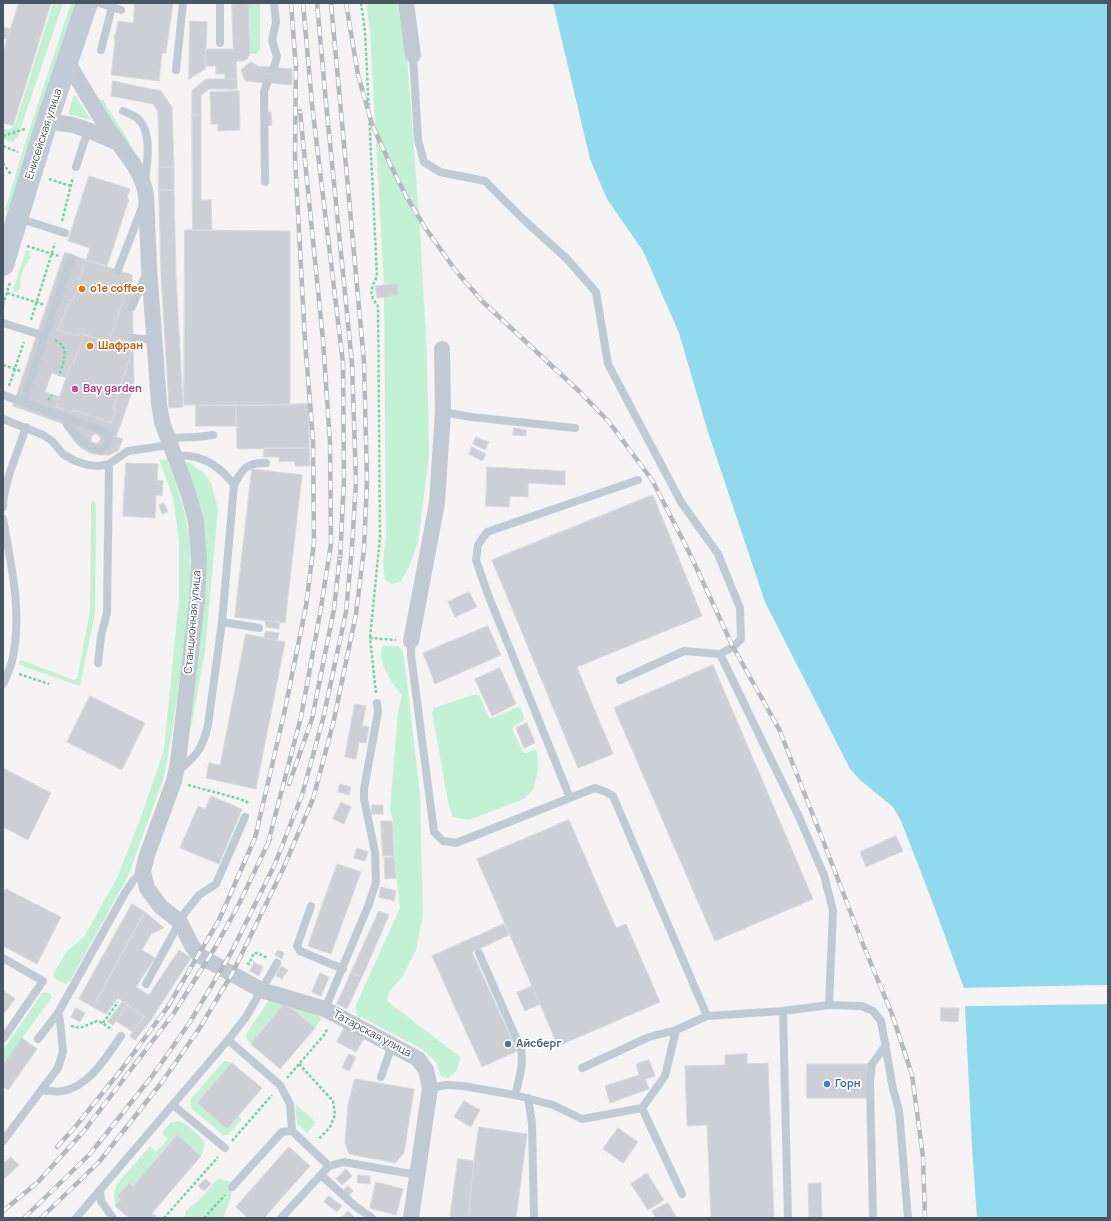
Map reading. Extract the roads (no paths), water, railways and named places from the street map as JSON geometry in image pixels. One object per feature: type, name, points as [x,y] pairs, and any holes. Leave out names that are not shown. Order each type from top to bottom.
[{"type":"main road","name":"Енисейская улица","points":[[3,265],[14,220],[87,3]]},
{"type":"street","points":[[406,3],[413,55]]},
{"type":"street","name":"Станционная улица","points":[[67,61],[93,105],[138,171],[145,189],[148,267],[159,404],[162,422],[189,495],[196,522],[199,562],[197,601],[176,773],[147,855],[143,871]]},
{"type":"street","points":[[47,121],[73,125],[118,143]]},
{"type":"street","points":[[411,641],[436,503],[443,412],[442,349]]},
{"type":"street","points":[[143,871],[147,888],[160,906],[180,922]]},
{"type":"street","name":"Татарская улица","points":[[180,922],[192,946],[199,955],[232,974],[262,990],[330,1012],[418,1059],[426,1070],[430,1088],[411,1218]]},
{"type":"lane","points":[[99,3],[121,10]]},
{"type":"lane","points":[[176,70],[183,3]]},
{"type":"lane","points":[[220,3],[220,42]]},
{"type":"lane","points":[[274,3],[276,22],[272,40],[277,57],[274,68]]},
{"type":"lane","points":[[101,50],[112,7]]},
{"type":"lane","points":[[413,55],[418,140],[424,162],[440,172],[485,181],[523,219],[566,258],[596,292],[608,364],[680,502],[718,554],[740,608],[741,639],[733,647],[720,654],[684,651],[620,680]]},
{"type":"lane","points":[[265,182],[264,92],[267,83]]},
{"type":"lane","points":[[118,270],[145,189],[148,160],[147,138],[144,126],[136,118],[123,111]]},
{"type":"lane","points":[[76,167],[88,130]]},
{"type":"lane","points":[[14,220],[62,232]]},
{"type":"lane","points":[[23,402],[71,259]]},
{"type":"lane","points":[[132,307],[148,267]]},
{"type":"lane","points":[[3,323],[45,336]]},
{"type":"lane","points":[[133,338],[153,340]]},
{"type":"lane","points":[[4,396],[106,432],[109,437],[108,443],[105,448],[93,448],[84,444],[67,425]]},
{"type":"lane","points":[[443,412],[575,428]]},
{"type":"lane","points":[[3,419],[43,435],[52,441],[63,454],[75,461],[98,466],[109,464],[128,451],[171,446],[196,437],[212,435]]},
{"type":"lane","points":[[3,507],[8,482],[26,427]]},
{"type":"lane","points":[[171,446],[190,456],[215,465],[226,474],[234,485]]},
{"type":"lane","points":[[176,773],[195,756],[204,742],[208,725],[222,622],[234,485],[240,473],[247,466],[256,463],[266,463]]},
{"type":"lane","points":[[98,663],[101,636],[107,613],[109,464]]},
{"type":"lane","points":[[570,798],[487,592],[476,560],[478,545],[487,532],[638,480]]},
{"type":"lane","points":[[3,519],[15,589],[16,628],[12,663],[3,684]]},
{"type":"lane","points":[[222,622],[259,628]]},
{"type":"lane","points":[[411,641],[411,655],[434,832],[443,841],[456,843],[595,788],[613,796],[707,1016]]},
{"type":"lane","points":[[720,654],[799,817],[824,875],[833,910],[829,1005]]},
{"type":"lane","points":[[330,1012],[343,969],[369,904],[376,882],[375,852],[364,799],[364,788],[378,712],[377,703]]},
{"type":"lane","points":[[146,984],[184,914],[198,895],[216,884],[245,817]]},
{"type":"lane","points":[[38,1039],[59,1017],[125,893],[133,881],[143,871]]},
{"type":"lane","points":[[311,906],[297,946],[300,950],[343,969]]},
{"type":"lane","points":[[479,953],[521,1049],[522,1056],[515,1095]]},
{"type":"lane","points":[[3,958],[43,981],[3,1039]]},
{"type":"lane","points":[[76,1218],[228,1040],[246,1017],[277,963]]},
{"type":"lane","points":[[582,1068],[649,1037],[676,1030],[707,1016],[783,1011],[829,1005],[862,1006],[873,1011],[881,1022],[893,1089],[899,1110],[908,1218]]},
{"type":"lane","points":[[783,1011],[788,1218]]},
{"type":"lane","points":[[3,1141],[58,1068],[63,1052],[59,1017]]},
{"type":"lane","points":[[430,1088],[446,1085],[463,1086],[515,1095],[553,1105],[582,1120],[642,1108],[665,1076],[676,1030]]},
{"type":"lane","points":[[41,1090],[62,1091],[80,1085],[99,1066],[120,1036]]},
{"type":"lane","points":[[228,1040],[280,1085],[290,1104],[292,1131],[329,1166]]},
{"type":"lane","points":[[381,1077],[392,1045]]},
{"type":"lane","points":[[873,1218],[870,1082],[872,1064],[886,1045]]},
{"type":"lane","points":[[528,1098],[532,1123],[534,1218]]},
{"type":"lane","points":[[173,1104],[225,1148]]},
{"type":"lane","points":[[642,1108],[682,1194]]},
{"type":"lane","points":[[232,1187],[282,1132],[292,1131]]},
{"type":"lane","points":[[281,1218],[329,1166],[344,1162],[417,1176]]},
{"type":"lane","points":[[321,1175],[355,1206],[372,1218]]},
{"type":"lane","points":[[100,1190],[101,1201],[113,1218]]},
{"type":"water","points":[[553,3],[1108,3],[1108,985],[964,988],[901,821],[893,807],[860,780],[850,769],[765,602],[708,432],[679,333],[643,251],[607,199],[590,159]]},
{"type":"water","points":[[1108,1004],[1108,1218],[977,1218],[965,1006]]},
{"type":"railway","points":[[291,3],[296,69]]},
{"type":"railway","points":[[303,3],[312,104],[343,363],[344,480],[340,560]]},
{"type":"railway","points":[[24,1218],[90,1154],[153,1075],[190,1022],[231,953],[275,864],[302,795],[323,719],[346,612],[356,481],[352,363],[317,3]]},
{"type":"railway","points":[[41,1218],[99,1162],[162,1082],[199,1029],[232,974],[283,869],[313,799],[333,724],[356,614],[364,549],[367,481],[364,362],[331,3]]},
{"type":"railway","points":[[346,3],[358,75],[372,124],[406,196],[426,229],[456,271],[483,302],[580,392],[609,422],[652,480],[689,552],[733,647],[779,729],[864,947],[892,1014],[912,1075],[923,1157],[925,1218]]},
{"type":"railway","points":[[57,1147],[121,1070],[167,1008],[219,920],[255,838],[284,714],[306,606],[314,543],[313,440],[305,341],[295,158],[296,63]]},
{"type":"railway","points":[[268,843],[301,717],[331,544],[330,443],[323,340],[300,111]]},
{"type":"railway","points":[[289,784],[312,719],[334,609],[340,555]]},
{"type":"railway","points":[[3,1211],[38,1182],[84,1131],[174,1013],[216,946],[239,904],[270,839]]},
{"type":"place","name":"o1e coffee","points":[[82,289]]},
{"type":"place","name":"Шафран","points":[[90,346]]},
{"type":"place","name":"Bay garden","points":[[75,389]]},
{"type":"place","name":"Айсберг","points":[[508,1044]]},
{"type":"place","name":"Горн","points":[[827,1084]]}]
